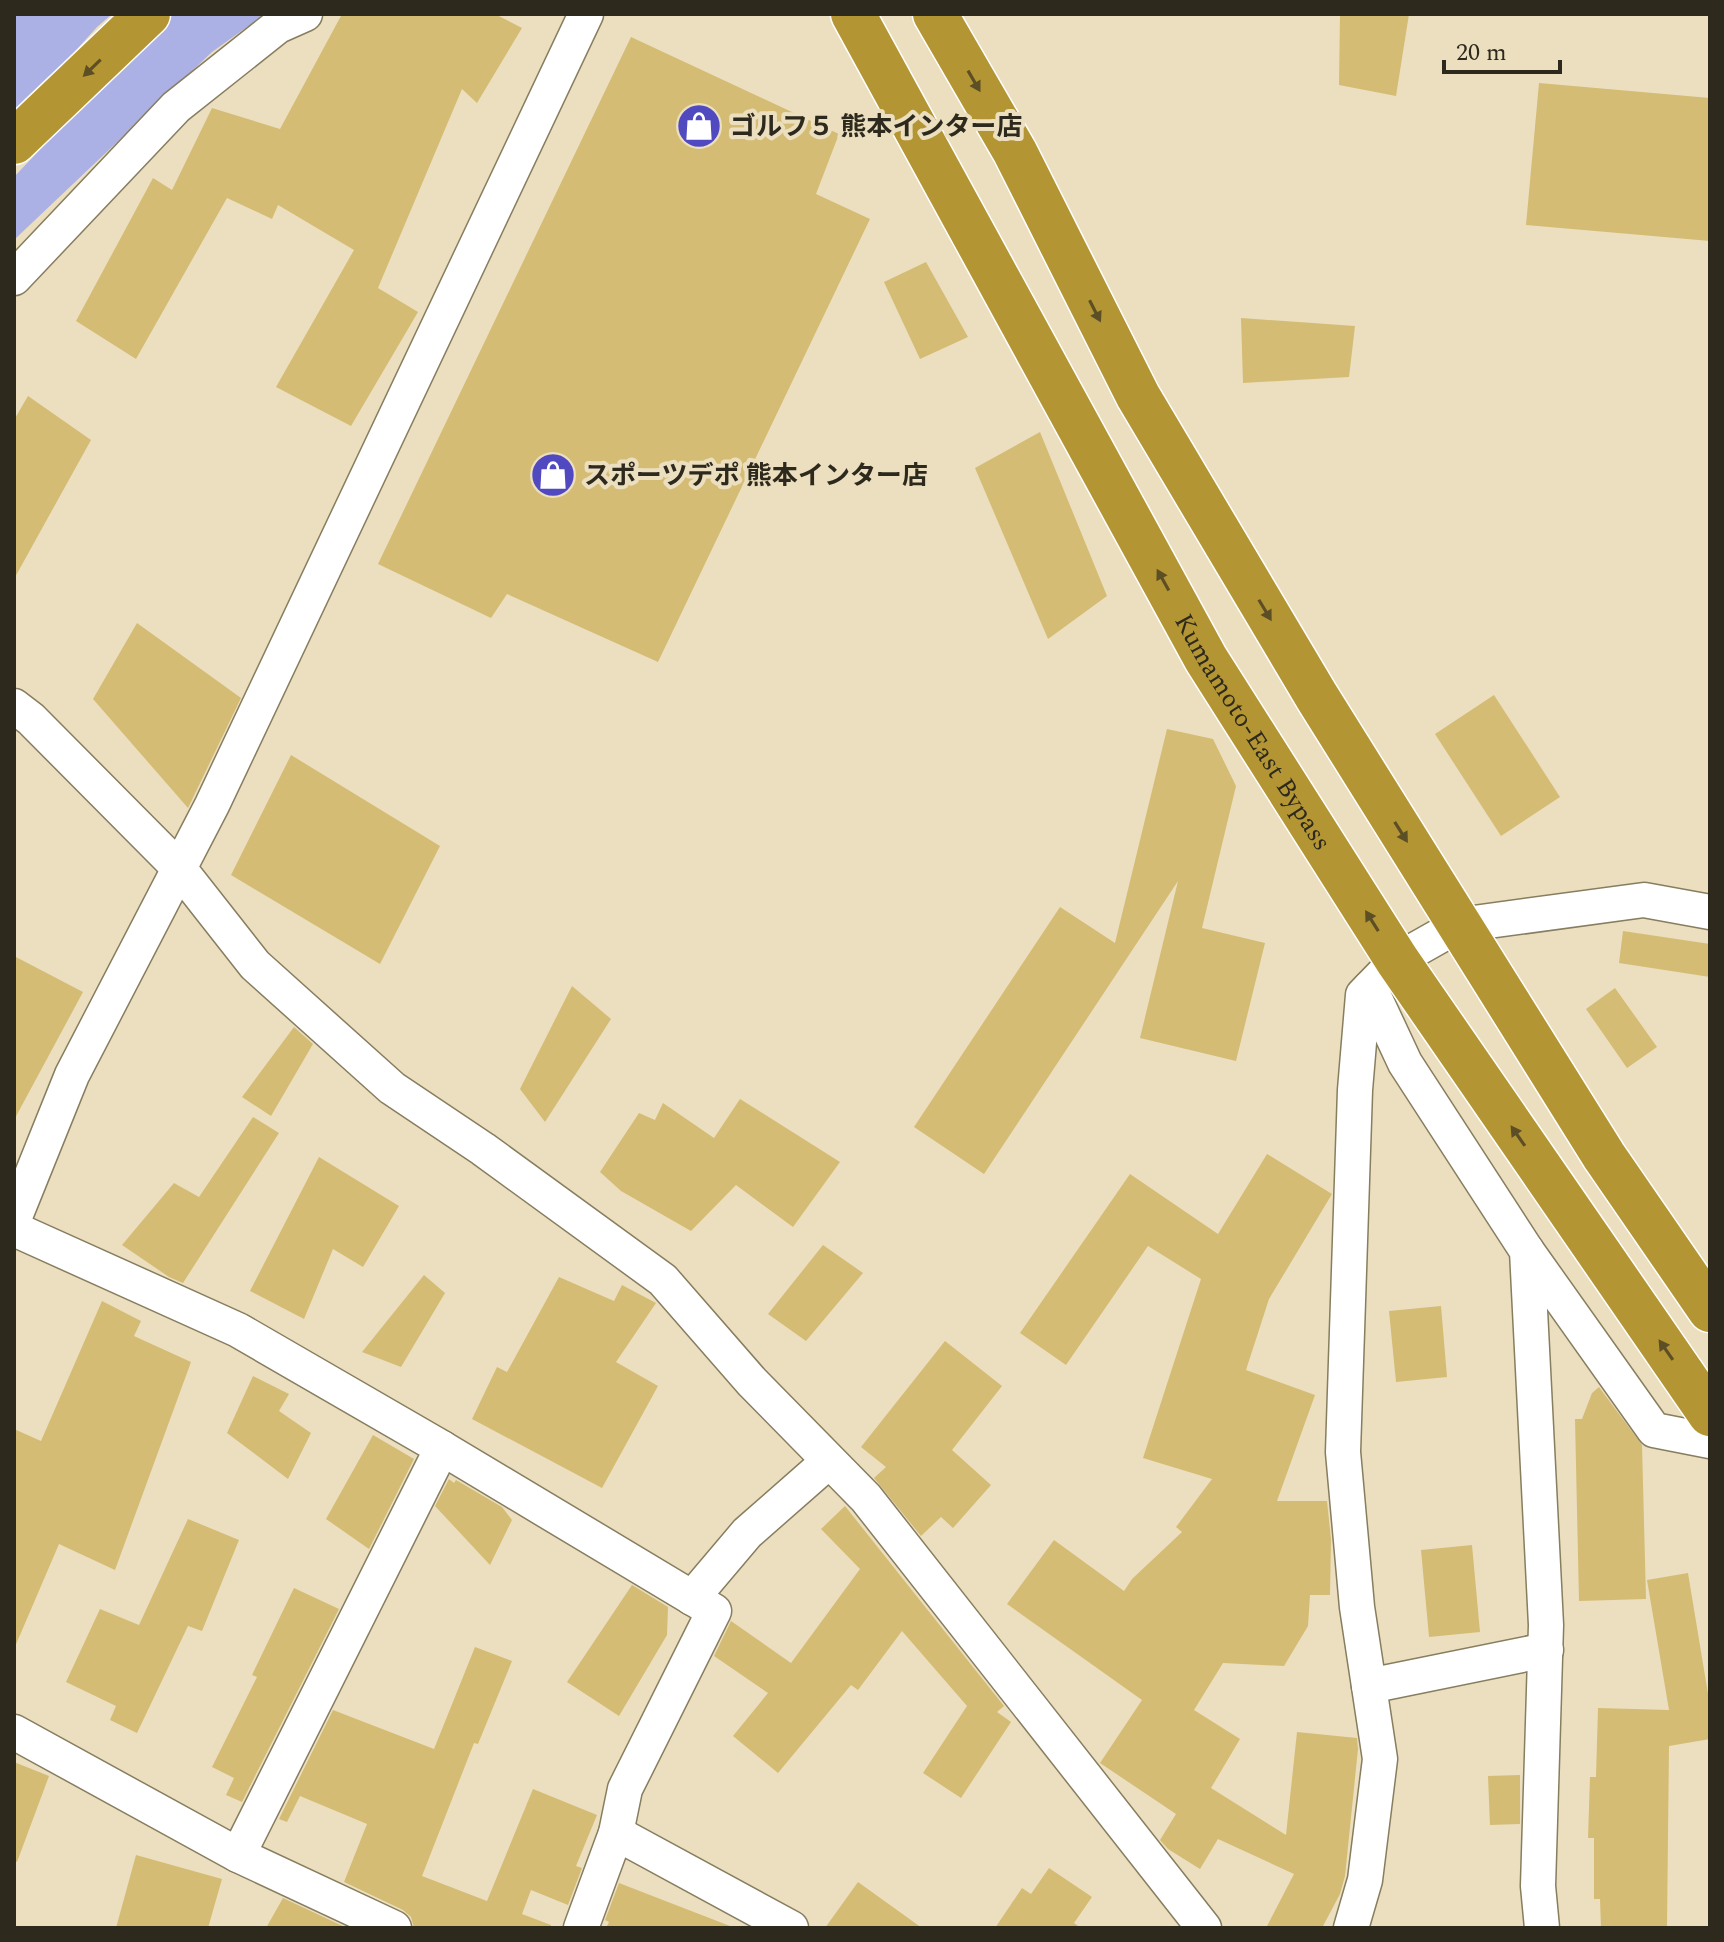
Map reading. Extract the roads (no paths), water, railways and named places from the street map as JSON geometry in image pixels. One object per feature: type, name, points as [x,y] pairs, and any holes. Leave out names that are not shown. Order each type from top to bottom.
[{"type":"highway","points":[[14,142],[148,14]]},
{"type":"highway","name":"Kumamoto-East Bypass","points":[[853,14],[1206,659],[1383,974],[1710,1414]]},
{"type":"highway","points":[[935,14],[1015,152],[1138,396],[1317,697],[1604,1156],[1710,1310]]},
{"type":"street","points":[[14,278],[176,107],[278,26],[305,14]]},
{"type":"street","points":[[14,1219],[72,1075],[212,805],[586,14]]},
{"type":"street","points":[[14,706],[31,719],[178,867],[255,965],[392,1088],[483,1149],[663,1280],[752,1382],[866,1498],[1204,1928]]},
{"type":"street","points":[[1351,1928],[1365,1880],[1380,1759],[1357,1607],[1343,1452],[1355,1090],[1363,995],[1383,974],[1459,925],[1644,900],[1710,912]]},
{"type":"street","points":[[1383,974],[1405,1063],[1527,1251],[1654,1430],[1710,1441]]},
{"type":"street","points":[[14,1229],[238,1330],[714,1611],[625,1789],[616,1833],[581,1928]]},
{"type":"street","points":[[1527,1251],[1546,1650],[1538,1886],[1542,1928]]},
{"type":"street","points":[[238,1855],[442,1448]]},
{"type":"street","points":[[692,1598],[747,1533],[829,1461]]},
{"type":"street","points":[[1369,1686],[1546,1650]]},
{"type":"street","points":[[14,1732],[238,1855],[394,1928]]},
{"type":"street","points":[[616,1833],[791,1928]]},
{"type":"place","name":"ゴルフ５ 熊本インター店","points":[[699,126]]},
{"type":"place","name":"スポーツデポ 熊本インター店","points":[[553,475]]}]
